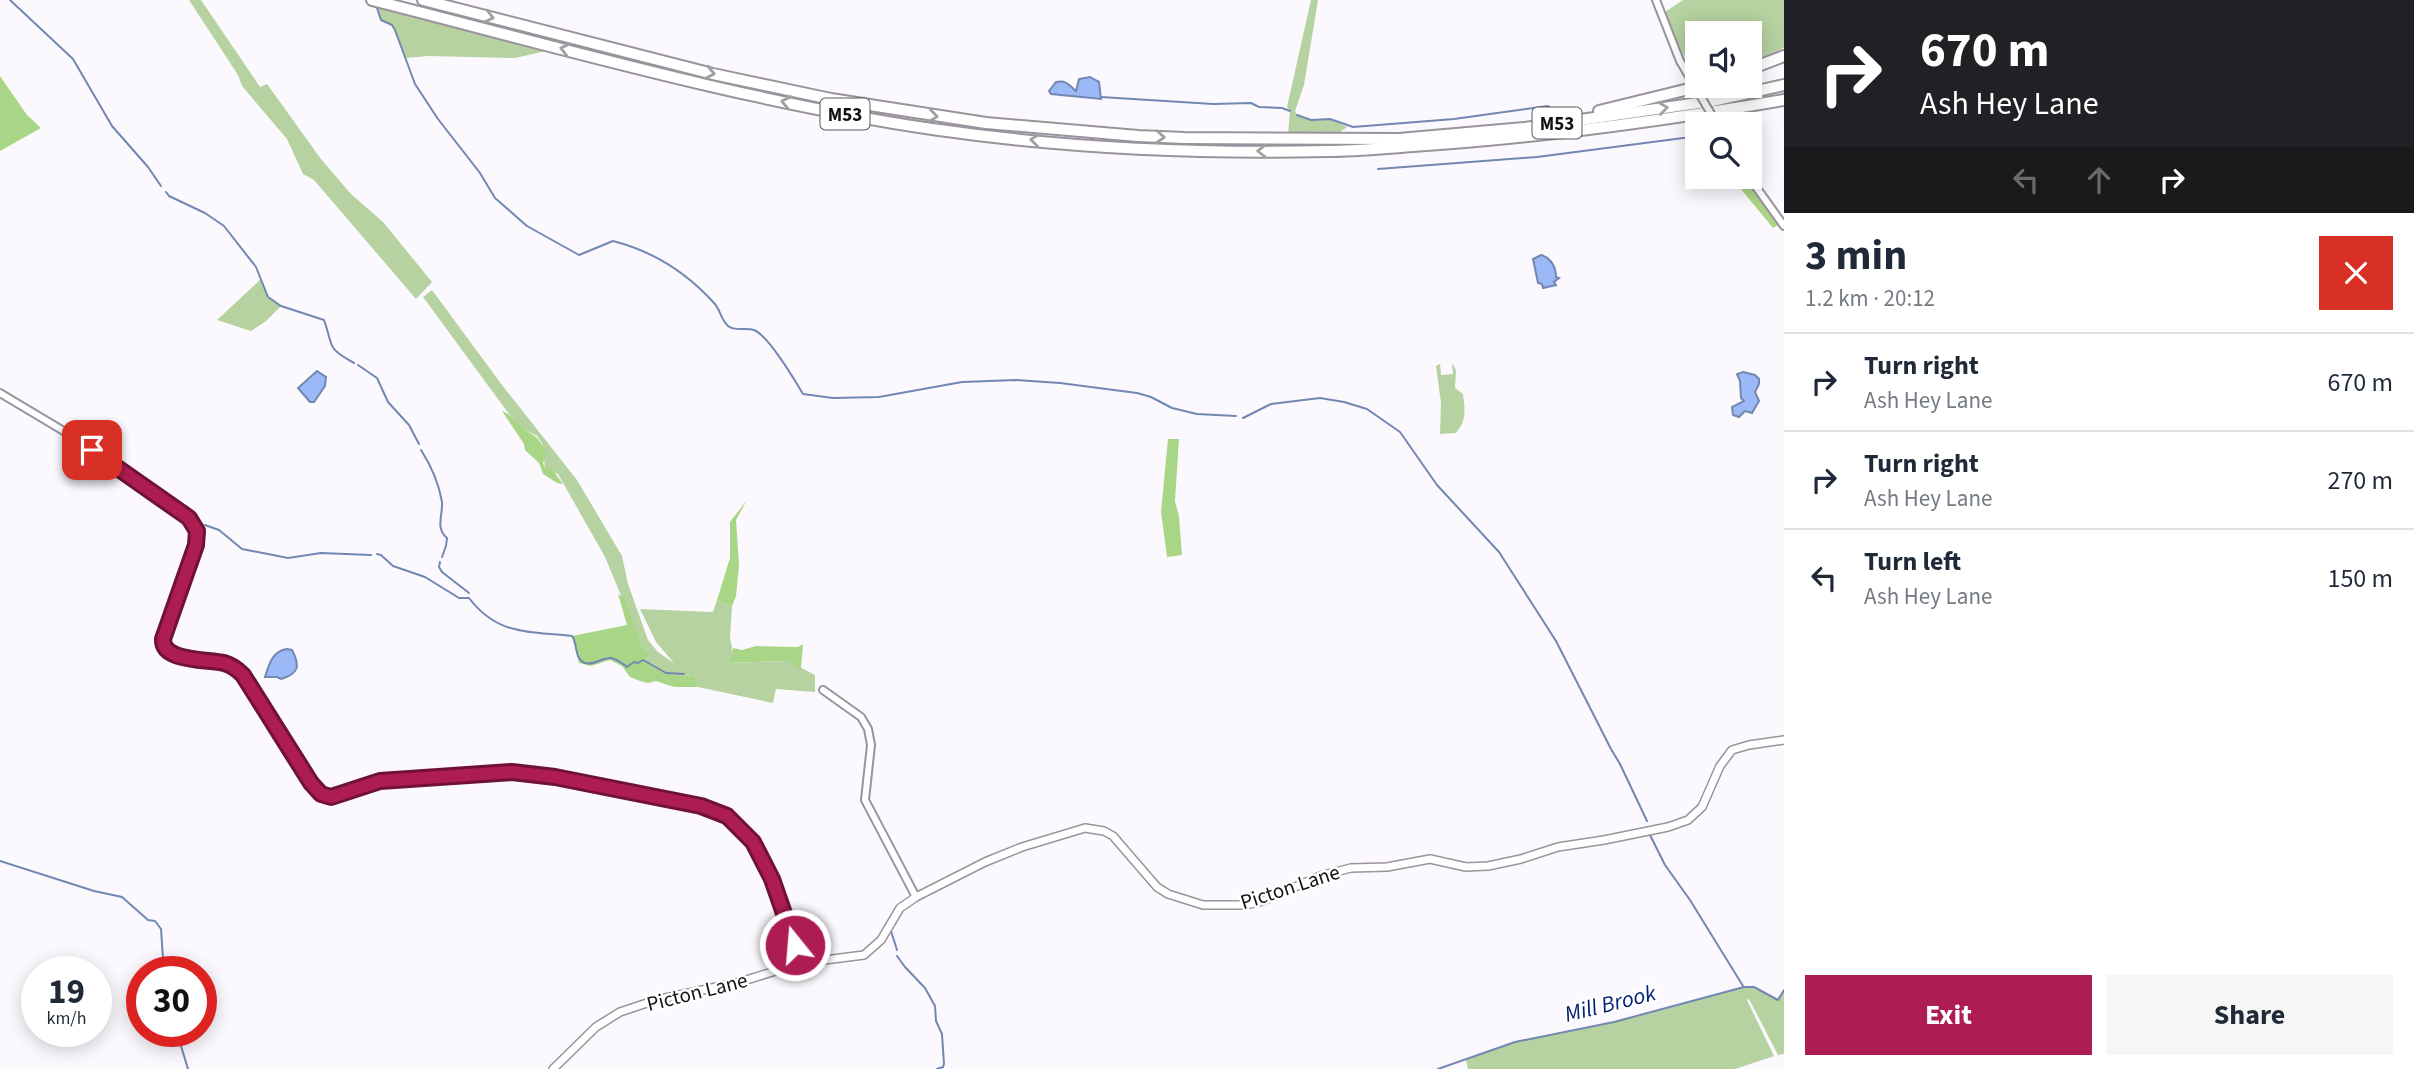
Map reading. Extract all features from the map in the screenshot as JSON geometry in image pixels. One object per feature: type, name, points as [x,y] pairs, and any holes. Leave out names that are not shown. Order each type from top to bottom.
[{"type":"highway","name":"M53","points":[[372,0],[712,86],[822,110],[958,132],[1159,150],[1330,151],[1487,141],[1698,115],[1784,100]]},
{"type":"highway","name":"M53","points":[[423,0],[713,74],[831,99],[986,123],[1138,136],[1399,139],[1524,128],[1712,101],[1784,85]]},
{"type":"highway","points":[[1762,64],[1784,56]]},
{"type":"highway","points":[[1524,128],[1685,90]]},
{"type":"street","points":[[1656,0],[1680,61],[1710,112]]},
{"type":"street","points":[[1758,189],[1784,226]]},
{"type":"street","points":[[0,393],[72,436],[194,524],[197,531],[196,545],[167,623],[163,645],[165,650],[174,655],[224,663],[243,675],[296,761],[321,794],[339,796],[380,781],[512,772],[555,777],[714,811],[727,816],[753,842],[785,909],[801,963]]},
{"type":"street","points":[[823,690],[861,717],[868,729],[871,745],[865,800],[916,897]]},
{"type":"street","name":"Picton Lane","points":[[553,1069],[596,1027],[620,1012],[656,1000],[740,982],[801,963],[864,955],[881,940],[900,908],[916,897],[1013,850],[1086,828],[1104,831],[1113,836],[1157,887],[1180,899],[1203,905],[1224,906],[1263,901],[1320,876],[1351,868],[1387,867],[1430,859],[1466,867],[1488,866],[1558,847],[1668,827],[1688,820],[1702,807],[1720,766],[1732,750],[1784,740]]},
{"type":"green space","points":[[189,0],[201,0],[260,87],[267,84],[321,159],[351,194],[383,222],[432,282],[416,299],[314,180],[303,174],[287,139],[242,86],[238,75]]},
{"type":"green space","points":[[1311,0],[1318,0],[1304,85],[1295,111],[1297,115],[1310,120],[1330,119],[1347,127],[1340,132],[1288,135],[1290,111],[1287,107]]},
{"type":"green space","points":[[1683,0],[1784,0],[1784,48],[1762,57],[1762,21],[1685,21],[1685,57],[1665,12]]},
{"type":"green space","points":[[377,8],[546,51],[515,58],[405,58],[392,25],[381,20]]},
{"type":"green space","points":[[0,76],[27,115],[41,128],[0,151]]},
{"type":"green space","points":[[1741,189],[1753,189],[1779,224],[1773,228]]},
{"type":"green space","points":[[261,279],[268,297],[281,306],[266,321],[251,331],[217,320]]},
{"type":"green space","points":[[432,290],[577,480],[622,556],[628,584],[648,640],[658,652],[674,663],[656,642],[640,609],[713,612],[717,600],[732,606],[730,638],[733,653],[727,663],[788,661],[815,675],[815,692],[776,689],[773,703],[698,687],[695,675],[668,674],[645,661],[650,656],[642,646],[605,557],[558,474],[545,468],[542,443],[509,414],[423,297]]},
{"type":"green space","points":[[1452,363],[1456,370],[1455,388],[1463,394],[1464,415],[1456,433],[1440,434],[1441,403],[1436,366],[1440,364],[1441,375],[1453,374]]},
{"type":"green space","points":[[502,411],[538,439],[546,454],[543,463],[545,468],[552,469],[563,484],[543,474],[539,463],[525,450],[524,444]]},
{"type":"green space","points":[[1168,439],[1179,439],[1175,501],[1182,555],[1167,557],[1161,512]]},
{"type":"green space","points":[[747,500],[736,520],[739,565],[736,596],[732,606],[717,600],[730,558],[730,522]]},
{"type":"green space","points":[[618,594],[624,598],[642,646],[650,656],[645,661],[669,674],[695,675],[698,687],[674,687],[656,681],[640,681],[630,677],[622,666],[610,660],[591,666],[579,663],[572,636],[627,625]]},
{"type":"green space","points":[[803,644],[801,669],[788,661],[727,663],[733,648],[742,650],[756,646],[798,647]]},
{"type":"green space","points":[[1744,987],[1754,987],[1778,1000],[1784,990],[1784,1054],[1778,1055],[1749,999],[1747,1000],[1774,1056],[1735,1069],[1468,1069],[1466,1060],[1515,1042],[1614,1022]]},
{"type":"water","points":[[1090,77],[1099,82],[1101,99],[1051,94],[1049,91],[1056,82],[1063,82],[1076,91],[1079,79]]},
{"type":"water","points":[[1541,255],[1548,258],[1554,266],[1556,277],[1559,278],[1554,282],[1556,285],[1543,288],[1542,284],[1538,283],[1533,259]]},
{"type":"water","points":[[317,371],[326,377],[325,386],[314,402],[310,402],[298,388]]},
{"type":"water","points":[[1743,372],[1759,379],[1755,392],[1759,401],[1752,413],[1745,411],[1739,417],[1733,415],[1732,407],[1744,401],[1741,398],[1737,374]]},
{"type":"water","points":[[287,649],[292,650],[296,661],[294,672],[281,679],[265,677],[275,656]]},
{"type":"waterway","points":[[10,0],[73,59],[112,126],[161,186]]},
{"type":"waterway","points":[[377,8],[381,20],[392,25],[395,30],[415,84],[495,198],[527,226],[579,255],[613,241],[668,264],[704,292],[716,305],[728,326],[754,330],[767,340],[803,394],[833,398],[879,397],[962,382],[1016,380],[1137,393],[1172,408],[1197,414],[1236,416]]},
{"type":"waterway","points":[[1101,97],[1213,104],[1251,103],[1259,107],[1290,111]]},
{"type":"waterway","points":[[1297,115],[1311,120],[1330,119],[1353,127],[1454,119],[1548,106],[1551,108]]},
{"type":"waterway","points":[[1378,169],[1537,157],[1685,138]]},
{"type":"waterway","points":[[166,192],[224,226],[256,267],[268,297],[281,306],[324,320],[334,349],[354,363]]},
{"type":"waterway","points":[[358,365],[377,378],[388,402],[409,425],[419,444]]},
{"type":"waterway","points":[[1243,418],[1271,404],[1320,398],[1367,409],[1400,432],[1437,485],[1499,552],[1556,641],[1647,821]]},
{"type":"waterway","points":[[421,450],[434,474],[442,502],[440,526],[447,538],[442,557]]},
{"type":"waterway","points":[[205,525],[219,530],[242,549],[288,558],[321,553],[371,555]]},
{"type":"waterway","points":[[377,554],[393,566],[425,577],[459,598],[469,598],[491,619],[503,625],[528,632],[572,636],[582,662],[611,658],[627,667],[643,660],[666,673],[684,674]]},
{"type":"waterway","points":[[440,562],[442,572],[469,593]]},
{"type":"waterway","points":[[1649,833],[1665,865],[1743,986]]},
{"type":"waterway","points":[[0,861],[94,891],[122,897],[148,920],[155,921],[161,929],[163,956]]},
{"type":"waterway","points":[[891,931],[897,950]]},
{"type":"waterway","points":[[897,956],[925,988],[935,1006],[936,1021],[942,1034],[944,1064],[937,1069]]},
{"type":"waterway","name":"Mill Brook","points":[[1438,1069],[1515,1042],[1614,1022],[1744,987],[1754,987],[1778,1000],[1784,990]]},
{"type":"waterway","points":[[181,1047],[188,1069]]},
{"type":"route","points":[[92,450],[189,518],[197,531],[196,545],[167,623],[163,639],[165,650],[174,655],[224,663],[243,675],[316,791],[331,797],[380,781],[512,772],[555,777],[701,806],[727,816],[739,825],[753,842],[785,909],[795,945]]}]
